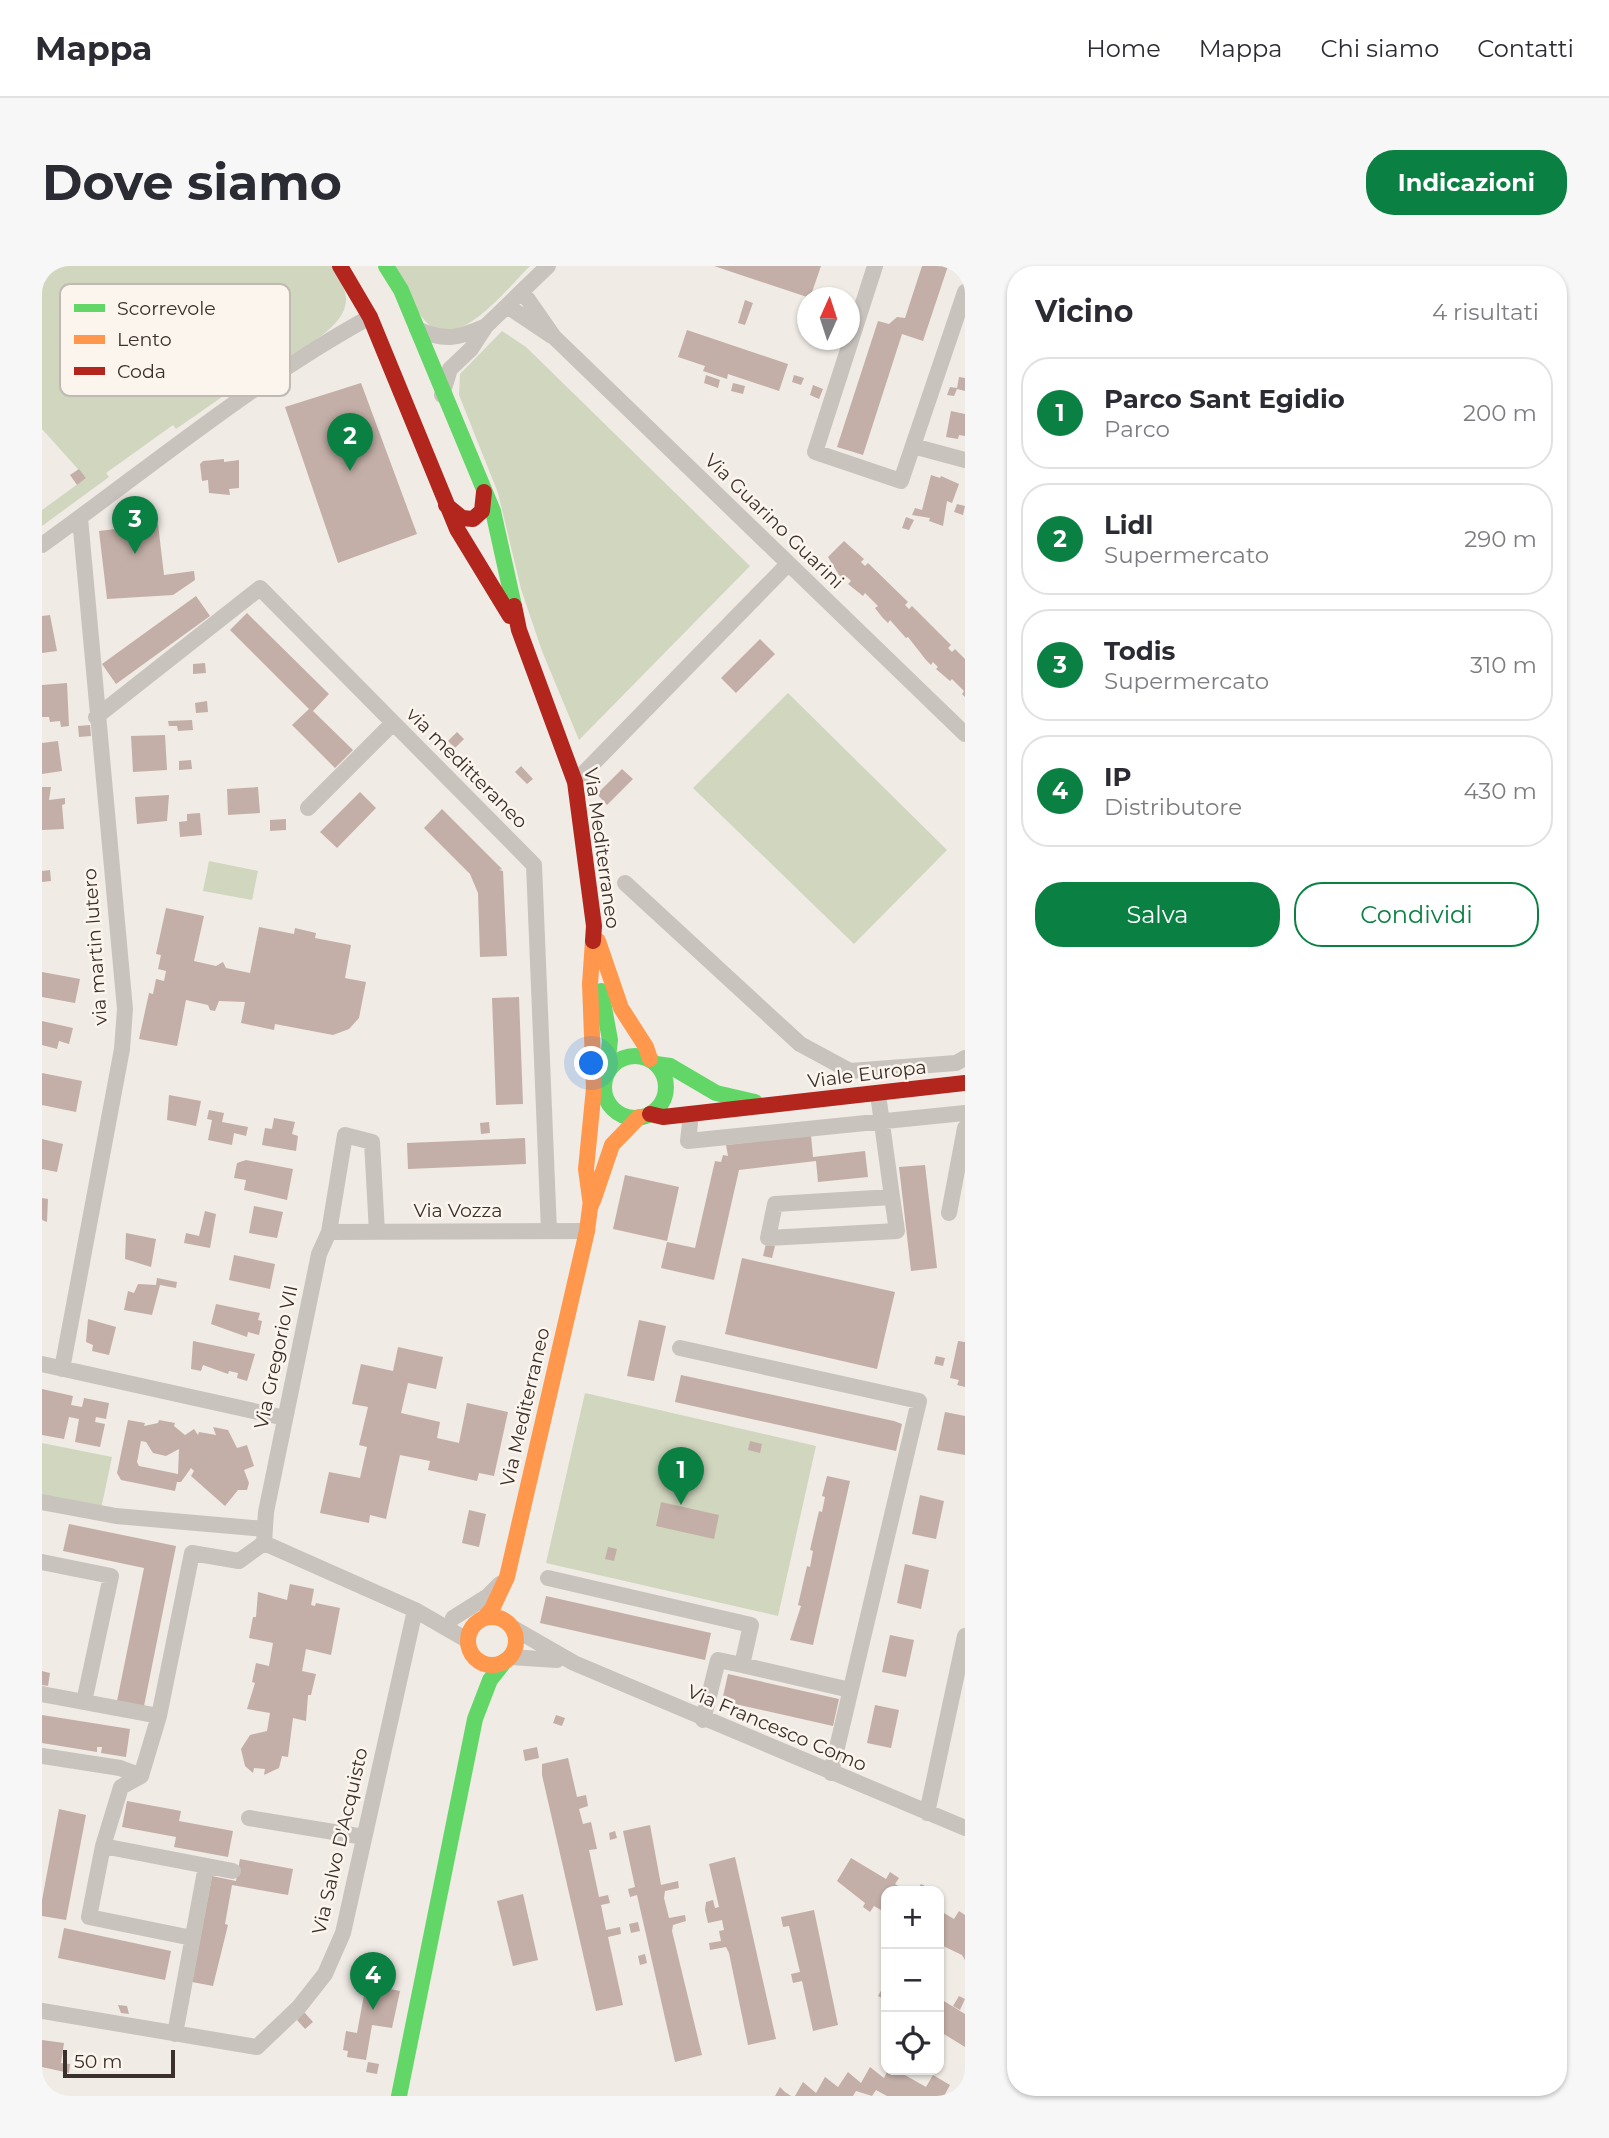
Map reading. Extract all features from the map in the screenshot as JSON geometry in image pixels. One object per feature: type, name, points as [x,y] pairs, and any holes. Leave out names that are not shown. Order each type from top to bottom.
[{"type":"main road","points":[[341,266],[370,317],[446,505],[519,630]]},
{"type":"main road","points":[[386,266],[401,290],[442,395],[493,510],[519,630]]},
{"type":"main road","points":[[446,505],[462,518],[473,519],[482,511],[484,492]]},
{"type":"main road","name":"Via Mediterraneo","points":[[519,630],[575,782],[594,926],[590,984],[594,1088],[586,1168],[591,1206]]},
{"type":"main road","points":[[594,926],[610,984],[653,1062],[662,1072],[666,1090],[658,1108],[645,1116],[620,1114],[607,1100],[604,1083],[610,1040],[594,926]]},
{"type":"main road","points":[[607,1074],[612,1066],[630,1056],[670,1066],[716,1093],[774,1106]]},
{"type":"main road","name":"Viale Europa","points":[[645,1116],[774,1106],[965,1083]]},
{"type":"main road","name":"Via Mediterraneo","points":[[481,1619],[492,1609],[507,1577],[587,1231],[607,1100]]},
{"type":"main road","name":"Via Mediterraneo","points":[[591,1206],[612,1145],[645,1116]]},
{"type":"main road","name":"Via Mediterraneo","points":[[507,1577],[511,1626]]},
{"type":"main road","points":[[399,2096],[475,1719],[490,1680],[507,1659],[516,1640],[511,1626],[497,1617],[481,1619],[467,1640],[476,1660],[475,1719]]},
{"type":"main road","points":[[476,1660],[487,1665],[507,1659]]},
{"type":"street","points":[[442,395],[450,369],[471,349],[486,326],[548,266]]},
{"type":"street","points":[[875,266],[815,452],[901,481],[965,292]]},
{"type":"street","name":"Via Guarino Guarini","points":[[522,291],[554,337]]},
{"type":"street","name":"Via Guarino Guarini","points":[[507,306],[554,337],[965,734]]},
{"type":"street","points":[[290,366],[370,317]]},
{"type":"street","points":[[417,329],[432,336],[457,338],[486,326]]},
{"type":"street","points":[[42,545],[248,396]]},
{"type":"street","points":[[913,446],[965,460]]},
{"type":"street","name":"via martin lutero","points":[[62,1368],[122,1049],[125,1009],[96,716],[80,518]]},
{"type":"street","points":[[575,782],[788,564]]},
{"type":"street","name":"via meditteraneo","points":[[96,716],[260,588],[534,865],[550,1231]]},
{"type":"street","points":[[308,808],[393,723]]},
{"type":"street","points":[[625,883],[800,1044],[850,1071],[956,1063],[965,1058]]},
{"type":"street","points":[[878,1094],[884,1121],[897,1231],[768,1238],[775,1204],[892,1198]]},
{"type":"street","points":[[691,1114],[688,1141],[965,1113]]},
{"type":"street","points":[[949,1213],[965,1128]]},
{"type":"street","name":"Via Gregorio VII","points":[[265,1536],[285,1418],[319,1254],[329,1232],[345,1135],[372,1142],[377,1232]]},
{"type":"street","name":"Via Vozza","points":[[329,1232],[587,1231]]},
{"type":"street","points":[[680,1348],[919,1401],[831,1773]]},
{"type":"street","points":[[42,1364],[285,1418]]},
{"type":"street","points":[[42,1502],[116,1516],[265,1536],[415,1610],[467,1640]]},
{"type":"street","points":[[192,1938],[89,1917],[103,1846],[121,1787],[141,1776],[159,1716],[192,1553],[239,1561],[265,1536]]},
{"type":"street","points":[[42,1562],[111,1576],[84,1702]]},
{"type":"street","points":[[453,1618],[488,1596],[507,1577]]},
{"type":"street","points":[[548,1578],[751,1625],[743,1665]]},
{"type":"street","points":[[415,1610],[453,1618],[481,1619]]},
{"type":"street","name":"Via Salvo D'Acquisto","points":[[42,2011],[257,2047],[299,2007],[325,1974],[343,1933],[415,1610]]},
{"type":"street","name":"Via Francesco Como","points":[[511,1626],[573,1664],[965,1828]]},
{"type":"street","points":[[927,1813],[963,1657],[965,1636]]},
{"type":"street","name":"Via Francesco Como","points":[[507,1659],[531,1657],[573,1664]]},
{"type":"street","points":[[702,1720],[718,1660],[850,1690]]},
{"type":"street","points":[[42,1694],[159,1716]]},
{"type":"street","points":[[42,1756],[120,1768],[141,1776]]},
{"type":"street","points":[[249,1818],[364,1837]]},
{"type":"street","points":[[103,1846],[233,1871]]},
{"type":"street","points":[[175,2034],[206,1866]]},
{"type":"green space","points":[[42,266],[332,266],[342,285],[346,297],[340,318],[322,335],[290,356],[290,284],[60,284],[60,396],[223,396],[176,429],[173,425],[106,473],[109,477],[42,526],[42,510],[86,478],[42,429]]},
{"type":"green space","points":[[395,266],[530,266],[496,301],[468,324],[453,330],[439,330],[427,323],[417,311]]},
{"type":"green space","points":[[502,331],[526,347],[750,566],[579,740],[542,651],[521,589],[498,493],[459,395],[460,374]]},
{"type":"green space","points":[[788,693],[947,850],[854,944],[693,788]]},
{"type":"green space","points":[[209,861],[258,871],[252,900],[203,891]]},
{"type":"green space","points":[[585,1393],[816,1446],[778,1616],[546,1563]]},
{"type":"green space","points":[[42,1443],[112,1457],[101,1509],[42,1497]]},
{"type":"building","points":[[714,266],[821,266],[814,287],[797,287],[797,294]]},
{"type":"building","points":[[922,266],[948,266],[923,341],[902,334],[863,455],[837,447],[878,321],[889,324],[897,317],[905,318]]},
{"type":"building","points":[[745,300],[753,303],[745,325],[738,323]]},
{"type":"building","points":[[687,330],[788,364],[779,391],[728,374],[727,379],[703,371],[705,366],[678,357]]},
{"type":"building","points":[[706,375],[720,380],[718,388],[704,383]]},
{"type":"building","points":[[794,375],[804,378],[801,385],[792,382]]},
{"type":"building","points":[[959,377],[965,378],[965,391],[957,389],[954,396],[947,395],[950,387],[957,388]]},
{"type":"building","points":[[361,383],[417,534],[338,563],[285,407]]},
{"type":"building","points":[[733,383],[745,386],[743,394],[731,391]]},
{"type":"building","points":[[813,385],[823,389],[819,399],[810,395]]},
{"type":"building","points":[[951,411],[965,414],[965,436],[959,435],[958,439],[946,437]]},
{"type":"building","points":[[224,459],[224,462],[239,460],[239,488],[229,489],[230,495],[209,493],[208,480],[202,481],[200,464],[203,461]]},
{"type":"building","points":[[79,469],[86,478],[77,485],[70,475]]},
{"type":"building","points":[[931,475],[941,476],[959,484],[952,503],[947,501],[943,526],[929,521],[930,518],[912,515],[915,508],[922,510]]},
{"type":"building","points":[[957,504],[965,506],[963,515],[954,512]]},
{"type":"building","points":[[906,517],[914,520],[909,530],[902,528]]},
{"type":"building","points":[[158,524],[164,575],[194,571],[195,580],[173,595],[107,599],[99,531]]},
{"type":"building","points":[[844,541],[864,559],[861,562],[865,566],[868,563],[908,602],[905,605],[909,609],[912,606],[951,645],[948,648],[952,652],[955,649],[965,659],[965,697],[962,694],[964,691],[952,679],[950,681],[936,669],[938,667],[933,662],[931,665],[908,637],[906,638],[890,620],[888,623],[882,617],[875,608],[878,606],[865,593],[863,596],[848,584],[851,581],[847,577],[844,580],[839,575],[828,557]]},
{"type":"building","points":[[196,596],[210,616],[116,684],[102,664]]},
{"type":"building","points":[[247,613],[329,694],[313,711],[353,750],[335,768],[292,725],[309,709],[230,630]]},
{"type":"building","points":[[50,615],[57,651],[42,653],[42,616]]},
{"type":"building","points":[[760,639],[775,654],[736,693],[721,678]]},
{"type":"building","points":[[205,663],[206,673],[193,674],[193,664]]},
{"type":"building","points":[[67,683],[69,726],[61,727],[60,721],[50,722],[49,717],[42,717],[42,685]]},
{"type":"building","points":[[207,701],[208,712],[196,713],[195,703]]},
{"type":"building","points":[[192,720],[193,730],[178,731],[177,726],[169,726],[168,721]]},
{"type":"building","points":[[90,725],[91,736],[79,737],[78,726]]},
{"type":"building","points":[[457,732],[464,739],[455,748],[448,741]]},
{"type":"building","points":[[165,735],[167,770],[133,772],[131,736]]},
{"type":"building","points":[[58,741],[62,771],[42,774],[42,743]]},
{"type":"building","points":[[191,760],[192,769],[179,770],[179,761]]},
{"type":"building","points":[[521,766],[533,779],[527,784],[515,772]]},
{"type":"building","points":[[622,769],[633,779],[607,805],[597,794]]},
{"type":"building","points":[[42,787],[51,787],[49,800],[65,798],[65,804],[62,805],[64,829],[42,830]]},
{"type":"building","points":[[258,787],[260,813],[228,815],[227,789]]},
{"type":"building","points":[[360,792],[376,808],[337,848],[320,832]]},
{"type":"building","points":[[169,795],[167,821],[137,824],[135,797]]},
{"type":"building","points":[[442,809],[502,869],[499,870],[503,871],[507,956],[480,957],[478,893],[470,874],[424,828]]},
{"type":"building","points":[[200,813],[202,835],[180,837],[179,822],[187,821],[187,814]]},
{"type":"building","points":[[286,819],[286,830],[270,831],[270,820]]},
{"type":"building","points":[[50,870],[51,881],[42,882],[42,871]]},
{"type":"building","points":[[166,908],[204,916],[194,961],[216,966],[223,962],[226,968],[250,973],[259,927],[294,934],[295,928],[316,933],[315,938],[351,945],[345,978],[366,982],[359,1018],[349,1029],[333,1035],[275,1024],[274,1030],[241,1023],[245,1002],[219,1001],[215,1011],[210,1010],[208,1005],[186,1000],[177,1046],[139,1039],[149,993],[153,994],[156,979],[164,981],[166,971],[158,969],[161,955],[156,954]]},
{"type":"building","points":[[42,972],[80,979],[75,1003],[42,997]]},
{"type":"building","points":[[519,997],[523,1104],[496,1105],[492,998]]},
{"type":"building","points":[[42,1021],[73,1028],[69,1044],[59,1041],[57,1049],[42,1045]]},
{"type":"building","points":[[42,1073],[82,1081],[76,1112],[42,1105]]},
{"type":"building","points":[[169,1095],[201,1101],[196,1126],[167,1120]]},
{"type":"building","points":[[209,1110],[224,1113],[222,1122],[248,1127],[246,1136],[234,1133],[232,1145],[208,1140],[212,1120],[207,1119]]},
{"type":"building","points":[[274,1118],[295,1122],[292,1134],[298,1136],[296,1151],[262,1145],[265,1128],[272,1129]]},
{"type":"building","points":[[489,1122],[490,1133],[481,1134],[480,1123]]},
{"type":"building","points":[[811,1135],[813,1157],[865,1151],[868,1177],[818,1182],[816,1161],[739,1170],[714,1280],[661,1268],[667,1242],[695,1248],[715,1161],[721,1162],[723,1155],[728,1156],[726,1145]]},
{"type":"building","points":[[525,1138],[526,1164],[408,1169],[407,1143]]},
{"type":"building","points":[[42,1139],[63,1144],[57,1172],[42,1169]]},
{"type":"building","points":[[246,1160],[293,1169],[287,1200],[244,1190],[246,1180],[234,1178],[237,1163]]},
{"type":"building","points":[[925,1165],[937,1268],[911,1271],[899,1167]]},
{"type":"building","points":[[625,1175],[679,1187],[667,1241],[613,1229]]},
{"type":"building","points":[[42,1198],[48,1199],[47,1222],[42,1220]]},
{"type":"building","points":[[254,1206],[283,1212],[277,1238],[249,1233]]},
{"type":"building","points":[[205,1211],[216,1214],[210,1248],[184,1243],[186,1233],[199,1236]]},
{"type":"building","points":[[126,1233],[156,1239],[151,1267],[125,1259]]},
{"type":"building","points":[[766,1244],[775,1246],[772,1258],[763,1256]]},
{"type":"building","points":[[234,1255],[275,1264],[270,1289],[229,1280]]},
{"type":"building","points":[[742,1258],[895,1292],[877,1369],[725,1334]]},
{"type":"building","points":[[157,1278],[177,1282],[176,1288],[160,1285],[152,1315],[124,1310],[128,1291],[134,1293],[138,1284],[156,1285]]},
{"type":"building","points":[[216,1304],[260,1313],[258,1320],[262,1321],[259,1335],[248,1332],[247,1337],[211,1324]]},
{"type":"building","points":[[88,1319],[116,1327],[109,1355],[92,1351],[93,1345],[86,1342]]},
{"type":"building","points":[[639,1320],[666,1326],[654,1381],[627,1376]]},
{"type":"building","points":[[193,1341],[255,1354],[247,1381],[237,1378],[238,1373],[229,1371],[228,1374],[203,1365],[201,1371],[191,1369]]},
{"type":"building","points":[[958,1341],[965,1342],[965,1387],[957,1385],[959,1380],[950,1378]]},
{"type":"building","points":[[398,1347],[443,1357],[436,1389],[408,1383],[401,1413],[440,1422],[437,1438],[459,1443],[467,1403],[508,1412],[494,1476],[479,1473],[477,1481],[428,1470],[430,1461],[400,1455],[386,1519],[370,1515],[369,1523],[320,1513],[329,1472],[360,1478],[367,1447],[359,1445],[368,1407],[352,1404],[361,1364],[393,1371]]},
{"type":"building","points":[[936,1356],[945,1358],[943,1366],[934,1364]]},
{"type":"building","points":[[681,1375],[894,1421],[902,1424],[896,1451],[675,1402]]},
{"type":"building","points":[[42,1389],[73,1396],[71,1405],[82,1407],[84,1398],[109,1403],[106,1419],[96,1417],[95,1422],[105,1424],[100,1447],[75,1442],[79,1419],[69,1417],[64,1439],[42,1435]]},
{"type":"building","points":[[945,1412],[965,1416],[965,1455],[937,1450]]},
{"type":"building","points":[[128,1420],[145,1423],[144,1426],[158,1423],[159,1420],[175,1423],[174,1426],[185,1435],[194,1429],[198,1435],[199,1432],[216,1435],[213,1427],[228,1430],[237,1448],[247,1445],[254,1466],[244,1470],[249,1483],[247,1490],[238,1490],[225,1506],[191,1476],[194,1471],[191,1468],[181,1482],[177,1482],[175,1491],[121,1480],[117,1473]],"holes":[[[141,1441],[146,1442],[153,1453],[166,1456],[179,1449],[178,1474],[139,1466],[137,1462]]]},
{"type":"building","points":[[750,1441],[762,1444],[760,1453],[748,1450]]},
{"type":"building","points":[[827,1476],[850,1481],[813,1645],[790,1640],[801,1606],[798,1605],[807,1566],[810,1567],[813,1551],[810,1550],[819,1511],[822,1512],[825,1497],[822,1496]]},
{"type":"building","points":[[920,1495],[944,1501],[936,1539],[912,1534]]},
{"type":"building","points":[[661,1502],[719,1515],[714,1539],[656,1526]]},
{"type":"building","points":[[469,1510],[486,1514],[479,1547],[462,1543]]},
{"type":"building","points":[[69,1524],[176,1546],[144,1706],[117,1701],[144,1568],[63,1551]]},
{"type":"building","points":[[608,1547],[617,1549],[614,1561],[605,1559]]},
{"type":"building","points":[[905,1564],[929,1570],[921,1609],[897,1603]]},
{"type":"building","points":[[290,1584],[314,1589],[311,1605],[315,1606],[316,1603],[340,1608],[331,1655],[306,1649],[302,1671],[316,1674],[311,1695],[308,1695],[306,1721],[293,1718],[288,1757],[282,1756],[279,1768],[264,1775],[265,1769],[254,1768],[253,1773],[245,1766],[241,1749],[250,1735],[267,1731],[270,1713],[247,1709],[255,1683],[252,1682],[256,1663],[269,1666],[273,1643],[249,1638],[253,1617],[256,1617],[258,1592],[287,1600]]},
{"type":"building","points":[[546,1596],[711,1633],[705,1660],[540,1623]]},
{"type":"building","points":[[890,1635],[914,1640],[906,1677],[882,1672]]},
{"type":"building","points":[[42,1671],[50,1673],[48,1686],[42,1685]]},
{"type":"building","points":[[728,1674],[839,1699],[833,1726],[722,1701]]},
{"type":"building","points":[[875,1705],[899,1710],[891,1748],[867,1743]]},
{"type":"building","points":[[42,1715],[130,1729],[126,1757],[101,1753],[102,1747],[97,1747],[97,1752],[42,1743]]},
{"type":"building","points":[[556,1715],[565,1718],[562,1726],[553,1723]]},
{"type":"building","points":[[537,1747],[539,1758],[525,1761],[523,1750]]},
{"type":"building","points":[[568,1758],[577,1797],[586,1795],[588,1806],[579,1809],[583,1824],[591,1822],[597,1849],[589,1850],[599,1897],[608,1895],[610,1903],[601,1905],[606,1930],[620,1927],[621,1934],[608,1937],[623,2005],[596,2011],[542,1775],[542,1764]]},
{"type":"building","points":[[127,1801],[181,1811],[179,1821],[233,1831],[228,1857],[174,1847],[176,1837],[122,1827]]},
{"type":"building","points":[[59,1809],[86,1815],[66,1920],[42,1916],[42,1900]]},
{"type":"building","points":[[650,1825],[661,1885],[678,1881],[679,1888],[665,1891],[664,1898],[669,1918],[685,1915],[686,1921],[673,1925],[672,1931],[702,2055],[675,2062],[637,1895],[630,1897],[628,1889],[635,1887],[623,1831]]},
{"type":"building","points":[[615,1831],[617,1838],[610,1840],[609,1833]]},
{"type":"building","points":[[735,1857],[776,2039],[748,2045],[729,1953],[726,1947],[710,1950],[709,1943],[721,1941],[719,1931],[724,1930],[722,1920],[708,1923],[705,1910],[706,1902],[713,1900],[715,1908],[719,1907],[709,1864]]},
{"type":"building","points":[[851,1858],[886,1879],[890,1872],[899,1878],[895,1884],[898,1886],[881,1886],[881,1910],[874,1906],[870,1912],[863,1907],[865,1903],[837,1881]]},
{"type":"building","points":[[240,1859],[293,1869],[288,1895],[232,1885],[225,1924],[228,1925],[213,1986],[192,1982],[212,1876],[236,1881]]},
{"type":"building","points":[[523,1894],[538,1960],[513,1966],[497,1901]]},
{"type":"building","points":[[814,1910],[838,2025],[813,2031],[802,1981],[793,1983],[791,1974],[800,1972],[789,1926],[783,1927],[781,1917]]},
{"type":"building","points":[[959,1911],[965,1915],[965,1960],[962,1955],[944,1946],[944,1913],[954,1919]]},
{"type":"building","points":[[638,1922],[640,1931],[631,1933],[629,1924]]},
{"type":"building","points":[[64,1928],[171,1951],[165,1980],[58,1958]]},
{"type":"building","points":[[645,1954],[647,1963],[640,1965],[638,1956]]},
{"type":"building","points":[[359,1956],[369,1958],[366,1977],[357,1975]]},
{"type":"building","points":[[366,1984],[400,1991],[392,2028],[372,2025],[366,2060],[347,2057],[348,2051],[343,2050],[346,2031],[357,2033]]},
{"type":"building","points":[[959,1996],[965,1999],[960,2010],[953,2006]]},
{"type":"building","points":[[944,2001],[965,2014],[965,2047],[944,2034]]},
{"type":"building","points":[[118,2005],[127,2006],[129,2014],[121,2013]]},
{"type":"building","points":[[304,2012],[313,2022],[305,2029],[297,2020]]},
{"type":"building","points":[[42,2040],[64,2043],[61,2063],[70,2064],[69,2073],[42,2067]]},
{"type":"building","points":[[368,2062],[379,2064],[377,2074],[366,2072]]},
{"type":"building","points":[[870,2067],[884,2078],[886,2075],[905,2075],[926,2087],[933,2075],[950,2085],[944,2096],[887,2096],[876,2090],[872,2096],[856,2091],[853,2096],[795,2096],[803,2082],[816,2093],[825,2077],[838,2087],[848,2072],[861,2083]]},
{"type":"building","points":[[780,2087],[785,2092],[791,2096],[775,2096]]},
{"type":"traffic: fast","points":[[386,266],[401,290],[493,511],[514,606]]},
{"type":"traffic: fast","points":[[601,991],[610,1040],[606,1075]]},
{"type":"traffic: fast","points":[[635,1056],[657,1065],[666,1087],[657,1109],[635,1118],[613,1109],[604,1087],[613,1065],[635,1056]]},
{"type":"traffic: fast","points":[[656,1064],[670,1066],[716,1093],[755,1102]]},
{"type":"traffic: fast","points":[[399,2096],[475,1719],[490,1680],[505,1661]]},
{"type":"traffic: slow","points":[[591,1206],[586,1169],[594,1088],[590,984],[593,941]]},
{"type":"traffic: slow","points":[[598,941],[621,1008],[646,1047],[650,1059]]},
{"type":"traffic: slow","points":[[593,1201],[612,1145],[639,1117]]},
{"type":"traffic: slow","points":[[484,1618],[492,1609],[507,1577],[587,1231],[592,1192]]},
{"type":"traffic: slow","points":[[492,1617],[509,1624],[516,1641],[509,1658],[492,1665],[475,1658],[468,1641],[475,1624],[492,1617]]},
{"type":"traffic: jam","points":[[340,266],[370,317],[457,529],[510,616]]},
{"type":"traffic: jam","points":[[446,505],[462,518],[473,519],[482,511],[484,492]]},
{"type":"traffic: jam","points":[[514,606],[519,630],[575,782],[594,926],[593,941]]},
{"type":"traffic: jam","points":[[650,1114],[663,1117],[965,1083]]},
{"type":"place","name":"Lidl","points":[[350,471]]},
{"type":"place","name":"Todis","points":[[135,554]]},
{"type":"place","name":"Parco Sant Egidio","points":[[681,1505]]},
{"type":"place","name":"IP","points":[[373,2010]]}]
